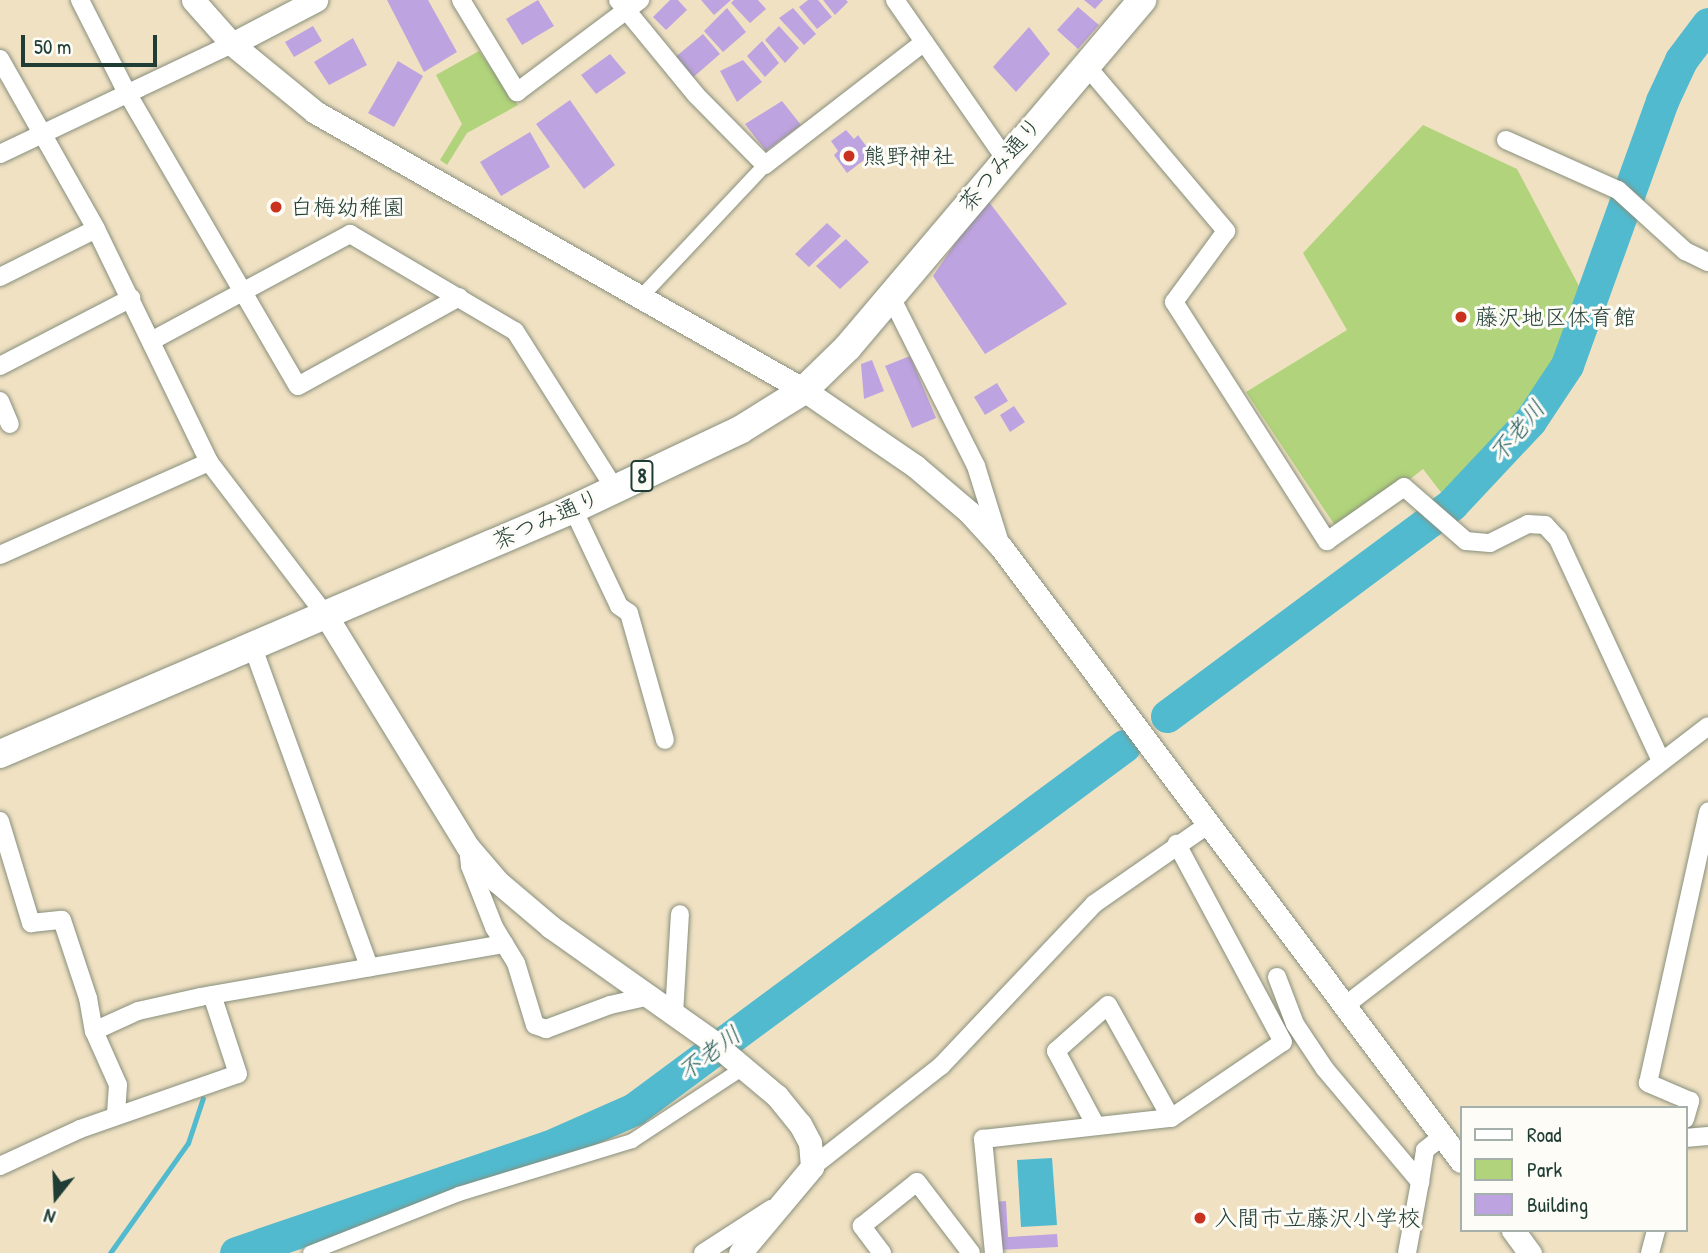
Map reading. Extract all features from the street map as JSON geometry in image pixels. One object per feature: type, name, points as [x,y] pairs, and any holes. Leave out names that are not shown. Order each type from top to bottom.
[{"type":"main road","name":"茶つみ通り","points":[[0,754],[573,509],[740,430],[804,390],[891,296],[1004,157],[1142,0]]},
{"type":"street","points":[[80,0],[126,91],[298,386],[459,297]]},
{"type":"street","points":[[193,0],[232,44],[315,112],[804,390],[915,466],[1001,547],[1460,1160]]},
{"type":"street","points":[[0,154],[126,91],[232,44],[316,0]]},
{"type":"street","points":[[461,0],[517,92],[628,4],[696,95],[765,165]]},
{"type":"street","points":[[895,0],[1004,157]]},
{"type":"street","points":[[641,297],[765,165],[925,42]]},
{"type":"street","points":[[0,60],[96,229],[209,461],[325,614],[468,847],[521,904],[709,1039],[777,1096],[800,1124],[810,1143],[812,1167]]},
{"type":"street","points":[[1086,64],[1226,231],[1174,302],[1327,541],[1404,487],[1456,536],[1490,542],[1528,524],[1545,526],[1558,539],[1661,761]]},
{"type":"street","points":[[1506,140],[1619,190],[1647,213],[1685,251],[1708,262]]},
{"type":"street","points":[[0,277],[96,229]]},
{"type":"street","points":[[152,340],[350,234],[515,331],[615,489]]},
{"type":"street","points":[[891,296],[976,467],[1001,547]]},
{"type":"street","points":[[0,366],[131,298]]},
{"type":"street","points":[[0,401],[10,424]]},
{"type":"street","points":[[0,555],[209,461]]},
{"type":"street","points":[[573,509],[619,607],[629,613],[665,740]]},
{"type":"street","points":[[251,645],[369,967]]},
{"type":"street","points":[[1346,1005],[1708,726]]},
{"type":"street","points":[[1687,1112],[1690,1101],[1648,1083],[1708,811]]},
{"type":"street","points":[[0,821],[30,923],[62,920],[88,998],[94,1031],[118,1085],[116,1115]]},
{"type":"street","points":[[740,1253],[792,1195],[812,1167],[940,1066],[1094,904],[1209,824]]},
{"type":"street","points":[[994,1253],[983,1139],[1171,1118],[1283,1042],[1177,844]]},
{"type":"street","points":[[468,847],[470,866],[504,944],[516,963],[535,1025],[546,1029],[610,1005],[650,996]]},
{"type":"street","points":[[674,1014],[680,914]]},
{"type":"street","points":[[94,1031],[138,1011],[212,995],[504,944]]},
{"type":"street","points":[[1277,977],[1295,1024],[1325,1069],[1420,1182]]},
{"type":"street","points":[[0,1166],[116,1115],[238,1074],[212,995]]},
{"type":"street","points":[[1096,1126],[1056,1051],[1108,1005],[1171,1118]]},
{"type":"street","points":[[310,1253],[459,1195],[632,1141],[743,1068]]},
{"type":"street","points":[[1407,1253],[1425,1150],[1443,1136]]},
{"type":"street","points":[[1687,1138],[1708,1136]]},
{"type":"street","points":[[882,1253],[862,1226],[917,1182],[971,1253]]},
{"type":"street","points":[[703,1253],[792,1195]]},
{"type":"street","points":[[1514,1232],[1530,1253]]},
{"type":"street","points":[[1650,1253],[1655,1232]]},
{"type":"green space","points":[[479,51],[518,105],[467,133],[447,165],[440,160],[462,124],[436,75]]},
{"type":"green space","name":"藤沢地区体育館","points":[[1423,125],[1517,169],[1589,305],[1522,425],[1447,500],[1423,469],[1340,533],[1246,392],[1347,330],[1303,253]]},
{"type":"water","points":[[1052,1158],[1057,1225],[1021,1227],[1017,1160]]},
{"type":"building","points":[[387,0],[428,0],[457,52],[424,72]]},
{"type":"building","points":[[538,0],[554,26],[522,45],[506,19]]},
{"type":"building","points":[[670,0],[678,0],[687,10],[666,30],[653,17]]},
{"type":"building","points":[[701,0],[731,0],[714,15]]},
{"type":"building","points":[[734,0],[758,0],[766,9],[750,23],[731,3]]},
{"type":"building","points":[[808,0],[818,0],[832,17],[817,29],[799,7]]},
{"type":"building","points":[[823,0],[846,0],[848,2],[835,15]]},
{"type":"building","points":[[1084,0],[1103,0],[1095,9]]},
{"type":"building","points":[[1078,7],[1099,25],[1078,49],[1057,30]]},
{"type":"building","points":[[727,8],[746,32],[723,52],[704,31]]},
{"type":"building","points":[[793,8],[816,34],[804,45],[779,18]]},
{"type":"building","points":[[313,26],[322,41],[294,57],[285,42]]},
{"type":"building","points":[[779,26],[799,48],[785,63],[765,40]]},
{"type":"building","points":[[1029,27],[1050,54],[1016,92],[993,67]]},
{"type":"building","points":[[703,34],[720,54],[690,80],[673,59]]},
{"type":"building","points":[[353,38],[367,65],[329,85],[314,62]]},
{"type":"building","points":[[762,41],[779,63],[765,77],[747,56]]},
{"type":"building","points":[[610,54],[626,73],[596,94],[581,75]]},
{"type":"building","points":[[743,60],[762,82],[737,102],[720,71]]},
{"type":"building","points":[[398,61],[423,76],[394,127],[368,113]]},
{"type":"building","points":[[570,100],[615,165],[584,189],[536,124]]},
{"type":"building","points":[[782,101],[801,125],[766,151],[745,124]]},
{"type":"building","points":[[846,130],[854,139],[858,135],[872,154],[847,173],[834,155],[838,151],[831,141]]},
{"type":"building","points":[[530,132],[550,167],[501,196],[480,162]]},
{"type":"building","points":[[986,198],[1067,304],[985,354],[933,276]]},
{"type":"building","points":[[827,223],[841,236],[809,267],[795,254]]},
{"type":"building","points":[[846,239],[869,262],[840,289],[816,266]]},
{"type":"building","points":[[910,356],[936,418],[912,428],[885,366]]},
{"type":"building","points":[[872,360],[884,391],[864,399],[861,364]]},
{"type":"building","points":[[997,383],[1008,401],[985,415],[974,397]]},
{"type":"building","points":[[1014,406],[1025,422],[1010,432],[1000,415]]},
{"type":"building","points":[[1006,1201],[1008,1237],[1057,1234],[1058,1247],[997,1250],[994,1202]]},
{"type":"waterway","name":"不老川","points":[[1167,716],[1452,504],[1530,421],[1567,365],[1662,101],[1681,60],[1708,24]]},
{"type":"waterway","name":"不老川","points":[[236,1253],[548,1147],[634,1109],[1124,746]]},
{"type":"waterway","points":[[110,1253],[188,1143],[203,1098]]},
{"type":"place","name":"熊野神社","points":[[849,156]]},
{"type":"place","name":"白梅幼稚園","points":[[276,207]]},
{"type":"place","name":"藤沢地区体育館","points":[[1461,317]]},
{"type":"place","name":"入間市立藤沢小学校","points":[[1200,1218]]}]
